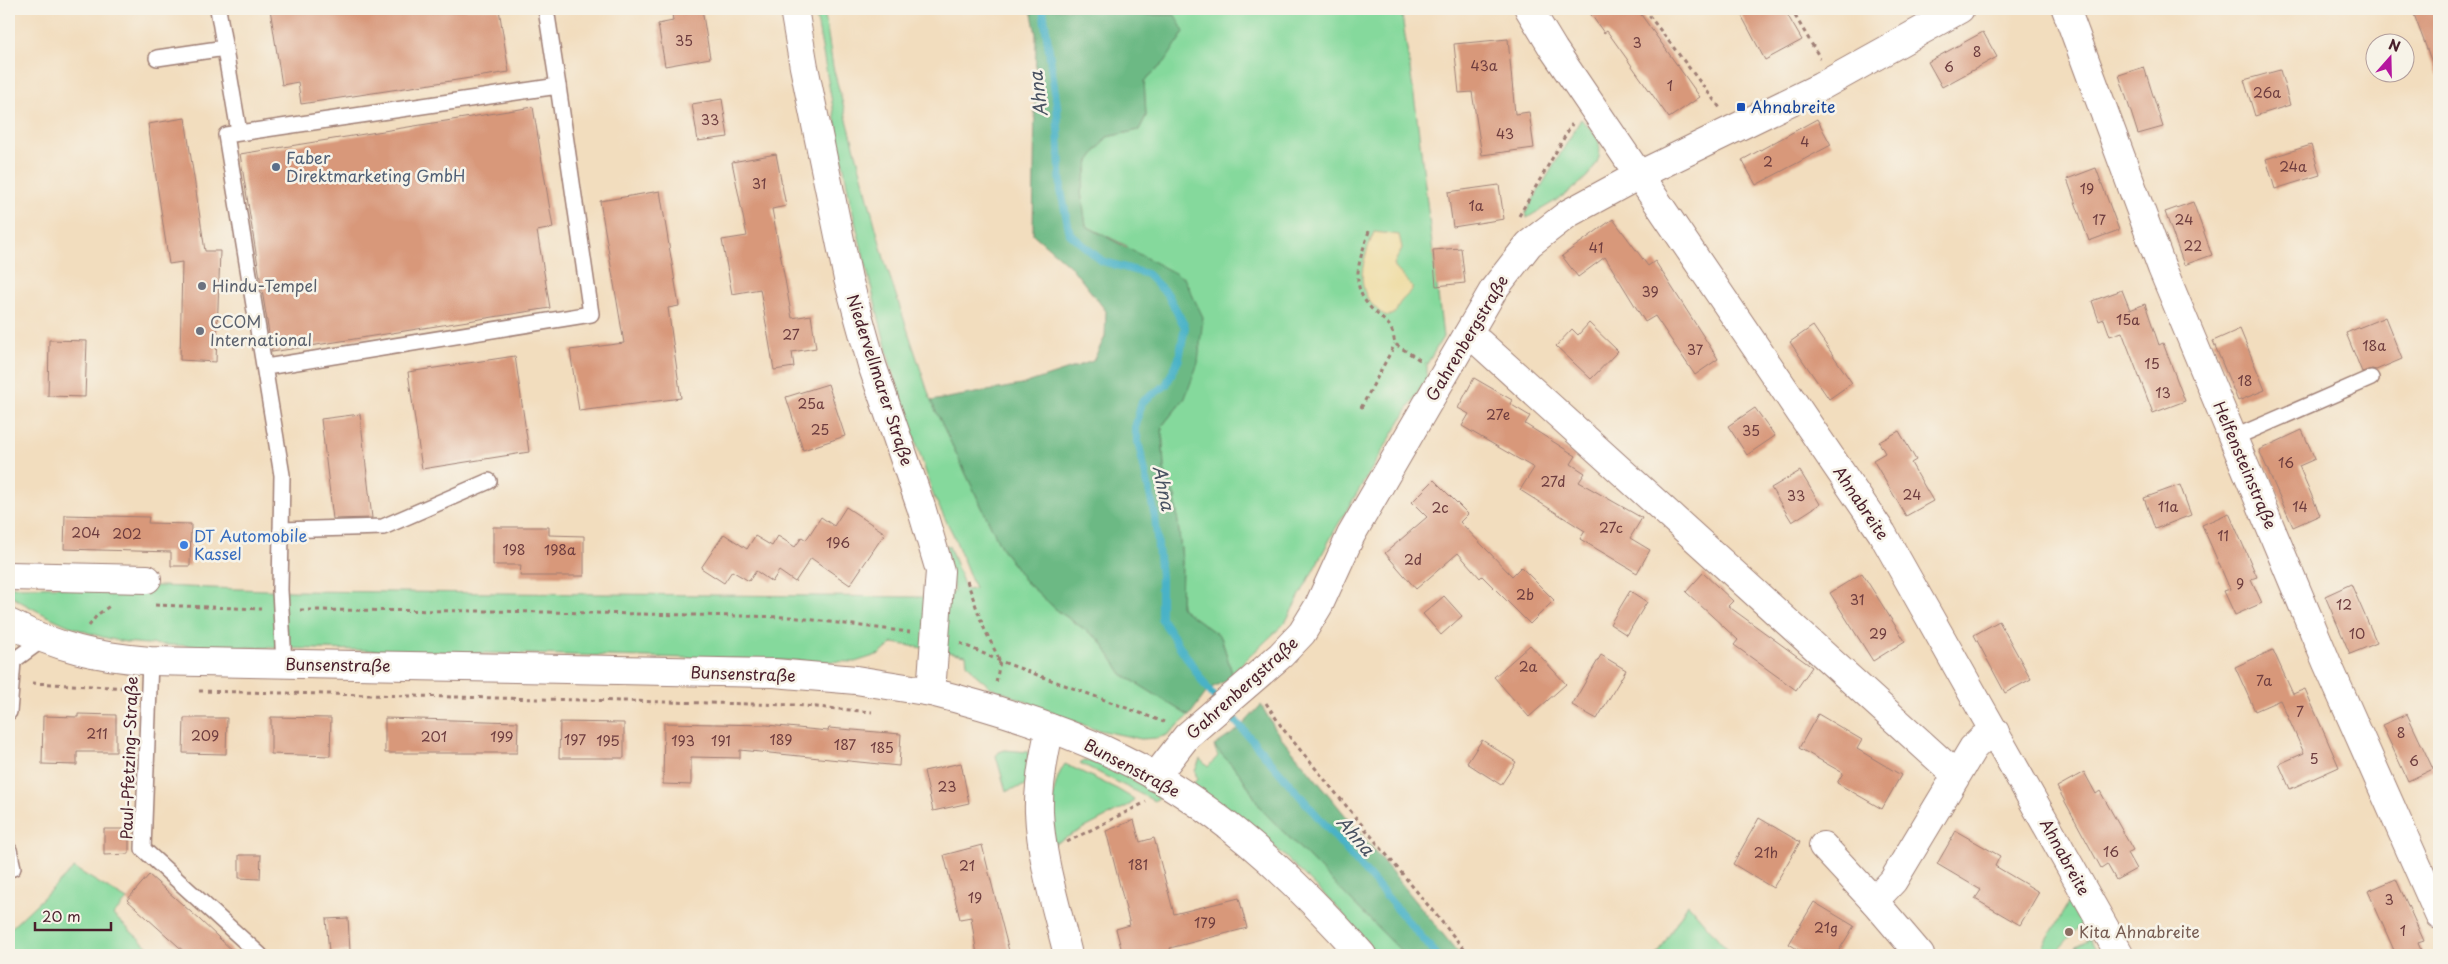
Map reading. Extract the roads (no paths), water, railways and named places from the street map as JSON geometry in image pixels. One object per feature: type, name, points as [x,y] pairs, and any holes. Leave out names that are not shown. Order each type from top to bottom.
[{"type":"street","name":"Niedervellmarer Straße","points":[[794,9],[804,67],[848,278],[872,366],[921,507],[940,571],[931,692]]},
{"type":"street","name":"Ahnabreite","points":[[1529,9],[1554,50],[1882,534],[2120,955]]},
{"type":"street","name":"Gahrenbergstraße","points":[[1147,792],[1187,736],[1198,727],[1255,693],[1302,634],[1319,605],[1351,535],[1494,289],[1529,244],[1569,213],[1639,175],[1832,80],[1960,9]]},
{"type":"street","name":"Helfensteinstraße","points":[[2066,9],[2162,268],[2327,663],[2439,915]]},
{"type":"street","points":[[1467,336],[1480,343],[1955,774]]},
{"type":"street","points":[[9,576],[148,591]]},
{"type":"street","name":"Bunsenstraße","points":[[9,623],[42,640],[80,652],[150,661],[774,673],[856,680],[931,692],[992,708],[1050,728],[1118,756],[1147,792],[1220,821],[1266,857],[1328,916],[1362,955]]},
{"type":"street","points":[[1050,728],[1045,751],[1039,811],[1044,854],[1068,955]]},
{"type":"street","points":[[1874,901],[1893,881],[1955,774],[1973,748],[1982,739],[1995,732]]},
{"type":"street","points":[[1823,846],[1874,901],[1920,955]]},
{"type":"lane","points":[[218,9],[239,132]]},
{"type":"lane","points":[[266,367],[591,314],[546,9]]},
{"type":"lane","points":[[157,58],[225,48]]},
{"type":"lane","points":[[284,664],[281,610],[282,475],[266,367],[226,135],[558,86]]},
{"type":"lane","points":[[2233,438],[2371,378]]},
{"type":"lane","points":[[281,530],[383,527],[489,481]]},
{"type":"lane","points":[[9,712],[11,661],[42,640]]},
{"type":"lane","name":"Paul-Pfetzing-Straße","points":[[150,661],[143,849],[260,955]]},
{"type":"lane","points":[[9,850],[13,868],[9,870]]},
{"type":"waterway","name":"Ahna","points":[[1043,9],[1057,106],[1061,191],[1070,234],[1102,261],[1147,274],[1168,295],[1185,327],[1179,359],[1166,385],[1142,402],[1135,428],[1155,516],[1161,577],[1161,618],[1207,688],[1437,955]]},
{"type":"place","name":"Ahnabreite","points":[[1741,107]]},
{"type":"place","name":"Faber Direktmarketing GmbH","points":[[276,167]]},
{"type":"place","name":"Hindu-Tempel","points":[[202,286]]},
{"type":"place","name":"CCOM International","points":[[200,331]]},
{"type":"place","name":"DT Automobile Kassel","points":[[184,545]]},
{"type":"place","name":"Kita Ahnabreite","points":[[2069,932]]}]
